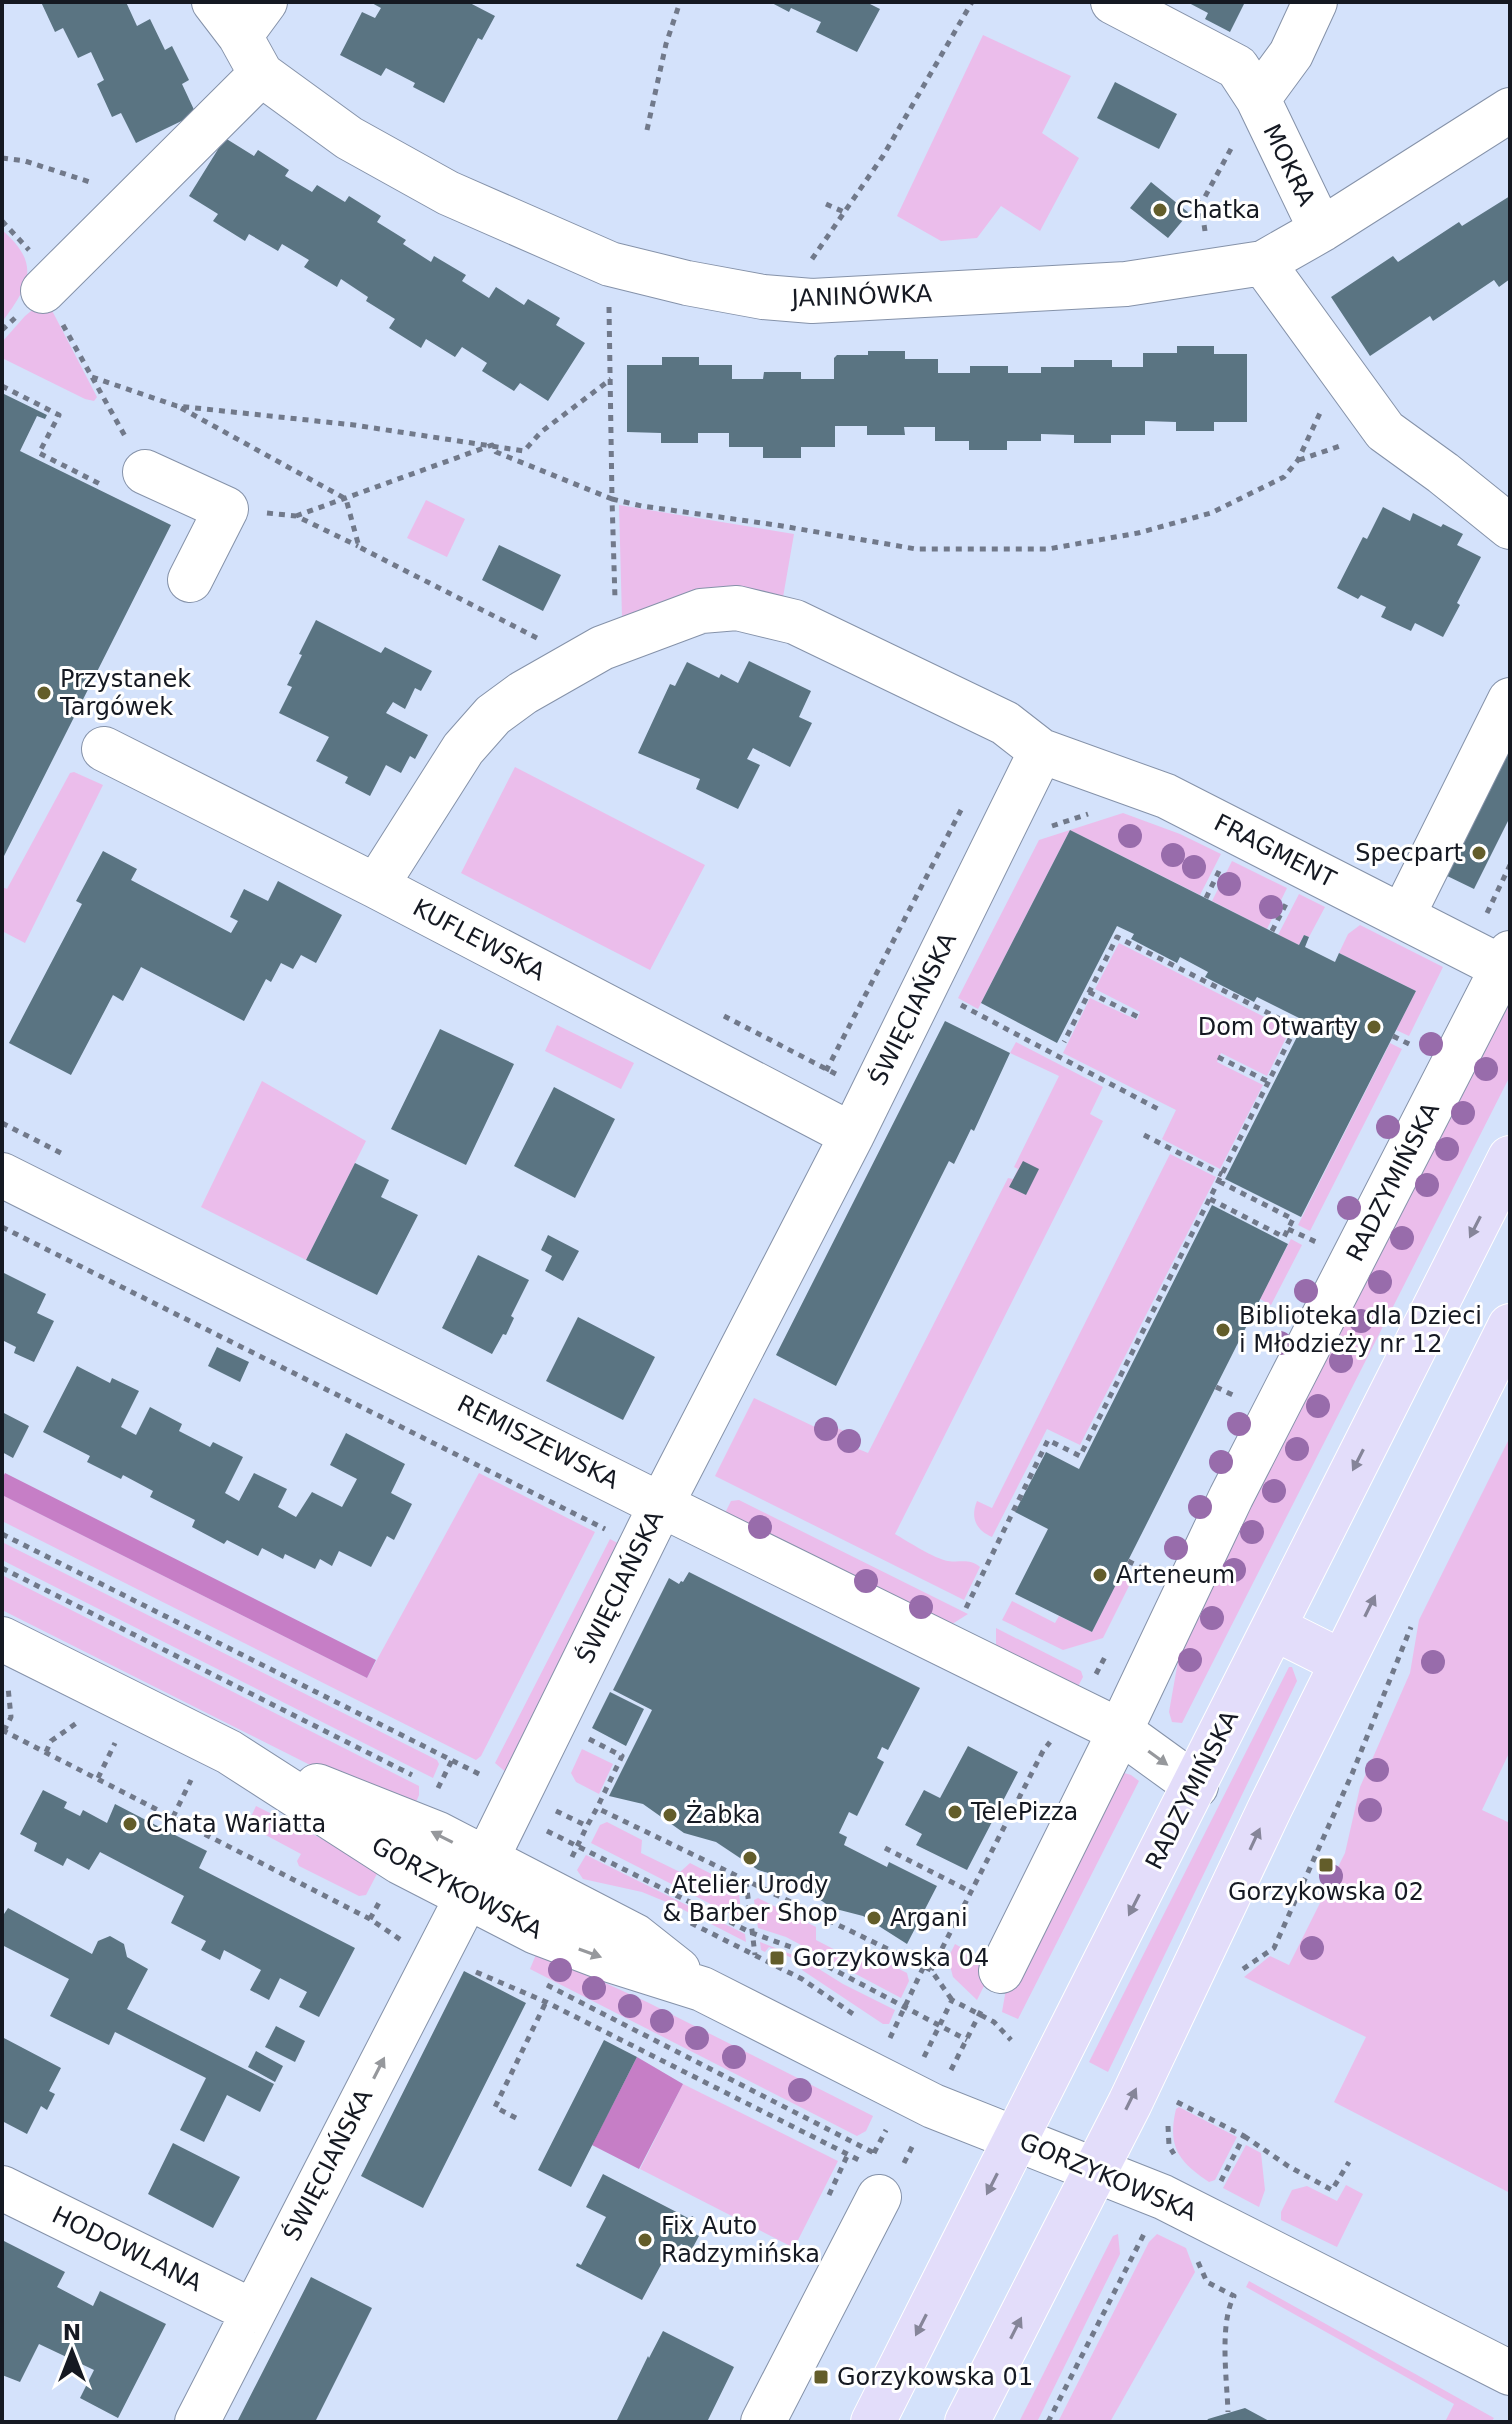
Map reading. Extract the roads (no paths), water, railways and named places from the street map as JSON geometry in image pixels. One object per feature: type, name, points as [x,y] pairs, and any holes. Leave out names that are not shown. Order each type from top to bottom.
[{"type":"main road","name":"RADZYMIŃSKA","points":[[873,2422],[1510,1158]]},
{"type":"main road","points":[[967,2422],[1097,2169],[1342,1662],[1510,1326]]},
{"type":"main road","points":[[1274,1628],[1342,1662]]},
{"type":"street","points":[[227,19],[265,2]]},
{"type":"street","name":"MOKRA","points":[[1113,2],[1237,67],[1258,99],[1321,230]]},
{"type":"street","name":"MOKRA","points":[[1258,99],[1291,54],[1315,2]]},
{"type":"street","name":"JANINÓWKA","points":[[227,19],[261,74],[349,138],[448,193],[610,264],[763,297],[812,301],[1126,284],[1263,263],[1321,230],[1510,110]]},
{"type":"street","points":[[43,291],[261,74]]},
{"type":"street","points":[[1263,263],[1385,431],[1510,527]]},
{"type":"street","points":[[145,472],[226,509],[190,580]]},
{"type":"street","name":"FRAGMENT","points":[[376,886],[463,749],[493,715],[523,693],[598,652],[701,611],[737,608],[795,622],[1005,723],[1041,751],[1166,796],[1403,915],[1464,950],[1506,961]]},
{"type":"street","points":[[1403,915],[1510,700]]},
{"type":"street","name":"KUFLEWSKA","points":[[104,749],[376,886],[852,1135]]},
{"type":"street","name":"ŚWIĘCIAŃSKA","points":[[197,2422],[476,1879],[661,1505],[852,1135],[1041,751]]},
{"type":"street","name":"RADZYMIŃSKA","points":[[1001,1971],[1238,1483],[1506,961]]},
{"type":"street","name":"REMISZEWSKA","points":[[2,1175],[1120,1731],[1196,1786]]},
{"type":"street","name":"GORZYKOWSKA","points":[[11,1652],[400,1862],[476,1879],[536,1932],[610,1960],[702,1989],[933,2106],[1097,2169],[1184,2207],[1510,2373]]},
{"type":"street","points":[[763,2422],[884,2179]]},
{"type":"street","name":"HODOWLANA","points":[[2,2188],[252,2311]]},
{"type":"place","name":"Chatka","points":[[1160,210]]},
{"type":"place","name":"Przystanek Targówek","points":[[44,693]]},
{"type":"place","name":"Specpart","points":[[1479,853]]},
{"type":"place","name":"Dom Otwarty","points":[[1374,1027]]},
{"type":"place","name":"Biblioteka dla Dzieci i Młodzieży nr 12","points":[[1223,1330]]},
{"type":"place","name":"Arteneum","points":[[1100,1575]]},
{"type":"place","name":"TelePizza","points":[[955,1812]]},
{"type":"place","name":"Żabka","points":[[670,1815]]},
{"type":"place","name":"Chata Wariatta","points":[[130,1824]]},
{"type":"place","name":"Atelier Urody & Barber Shop","points":[[750,1858]]},
{"type":"place","name":"Gorzykowska 02","points":[[1326,1865]]},
{"type":"place","name":"Argani","points":[[874,1918]]},
{"type":"place","name":"Gorzykowska 04","points":[[777,1958]]},
{"type":"place","name":"Fix Auto Radzymińska","points":[[645,2240]]},
{"type":"place","name":"Gorzykowska 01","points":[[821,2377]]}]
